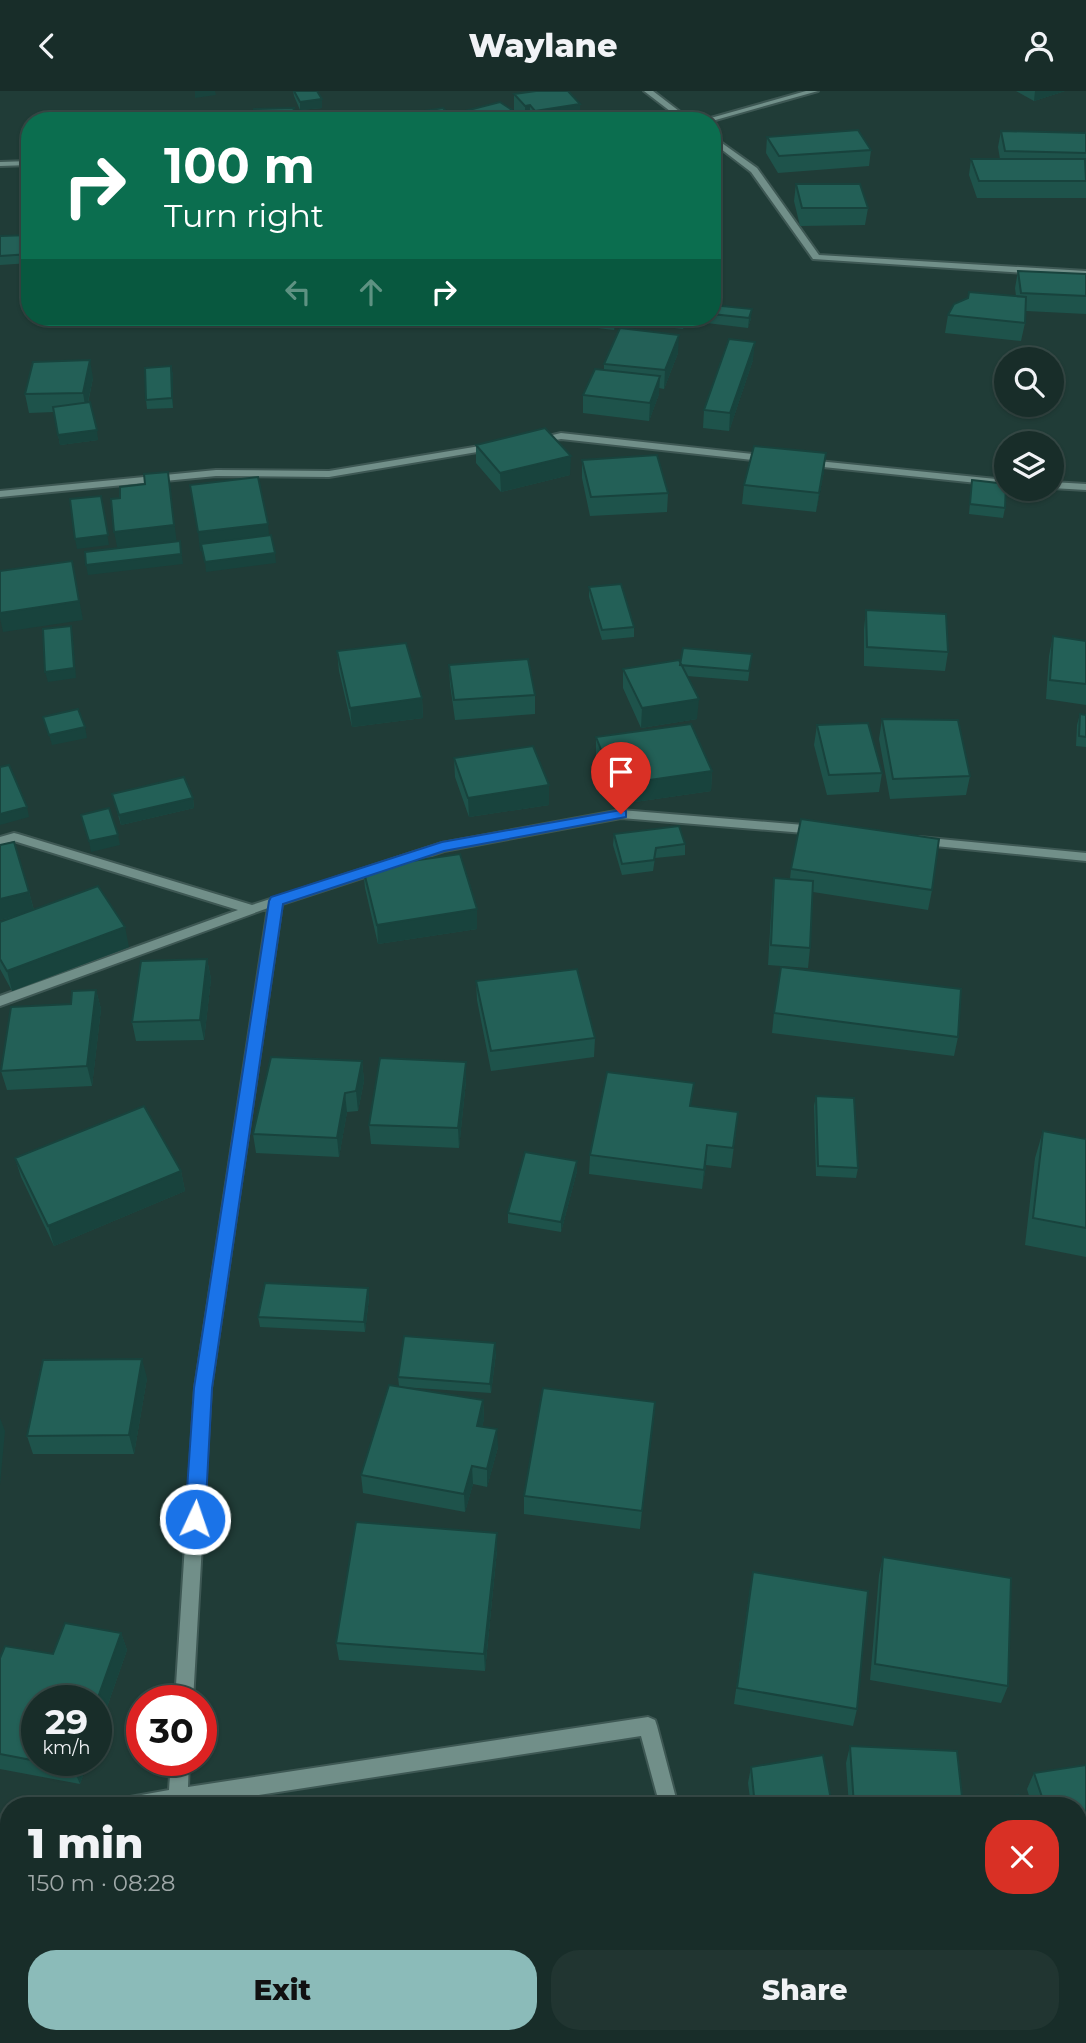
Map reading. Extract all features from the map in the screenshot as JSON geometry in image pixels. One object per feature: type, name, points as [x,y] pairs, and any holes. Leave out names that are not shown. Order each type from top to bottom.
[{"type":"street","points":[[648,91],[676,112]]},
{"type":"street","points":[[721,117],[814,91]]},
{"type":"street","points":[[721,145],[754,170],[816,257],[1086,274]]},
{"type":"street","points":[[0,164],[21,163]]},
{"type":"street","points":[[520,443],[561,436],[786,461]]},
{"type":"street","points":[[0,494],[216,473],[329,474],[507,445]]},
{"type":"street","points":[[799,462],[994,482]]},
{"type":"street","points":[[1064,486],[1086,487]]},
{"type":"street","points":[[0,1002],[253,909],[442,847],[621,814],[831,832]]},
{"type":"street","points":[[0,841],[14,837],[253,909]]},
{"type":"street","points":[[898,839],[1086,857]]},
{"type":"street","points":[[185,1685],[203,1388],[276,901]]},
{"type":"street","points":[[179,1776],[178,1797],[648,1725],[666,1797]]},
{"type":"building","points":[[294,91],[317,91],[322,99],[300,102]]},
{"type":"building","points":[[568,91],[580,104],[535,111],[530,105],[525,106],[514,94]]},
{"type":"building","points":[[500,102],[515,112],[461,112]]},
{"type":"building","points":[[294,108],[293,112],[254,112],[254,109]]},
{"type":"building","points":[[443,108],[447,112],[418,112]]},
{"type":"building","points":[[858,130],[871,150],[779,156],[767,137]]},
{"type":"building","points":[[1001,131],[1086,133],[1086,153],[1005,151]]},
{"type":"building","points":[[971,159],[1085,159],[1086,181],[979,181]]},
{"type":"building","points":[[796,184],[860,184],[868,208],[802,208]]},
{"type":"building","points":[[21,235],[21,255],[0,256],[0,236]]},
{"type":"building","points":[[1018,271],[1086,274],[1086,296],[1021,293]]},
{"type":"building","points":[[969,292],[1026,297],[1025,323],[948,315],[954,304],[968,298]]},
{"type":"building","points":[[721,306],[752,309],[749,318],[721,315]]},
{"type":"building","points":[[620,328],[679,335],[665,370],[604,364]]},
{"type":"building","points":[[729,339],[755,342],[730,413],[704,410]]},
{"type":"building","points":[[90,360],[83,393],[25,394],[33,362]]},
{"type":"building","points":[[171,366],[172,398],[146,400],[145,368]]},
{"type":"building","points":[[595,369],[660,376],[650,403],[583,395]]},
{"type":"building","points":[[90,402],[97,430],[58,435],[53,407]]},
{"type":"building","points":[[545,428],[571,456],[500,473],[476,445]]},
{"type":"building","points":[[754,446],[826,453],[819,493],[744,485]]},
{"type":"building","points":[[657,455],[668,493],[591,497],[582,460]]},
{"type":"building","points":[[168,472],[174,525],[114,532],[111,499],[120,498],[120,487],[145,484],[144,474]]},
{"type":"building","points":[[258,477],[268,524],[198,532],[190,485]]},
{"type":"building","points":[[972,480],[994,483],[994,501],[1005,501],[1005,508],[970,504]]},
{"type":"building","points":[[101,496],[108,535],[75,539],[70,499]]},
{"type":"building","points":[[271,535],[275,553],[205,562],[201,544]]},
{"type":"building","points":[[180,541],[181,554],[86,565],[85,552]]},
{"type":"building","points":[[72,561],[79,601],[0,613],[0,571]]},
{"type":"building","points":[[621,584],[634,627],[602,630],[589,587]]},
{"type":"building","points":[[866,610],[946,614],[948,652],[867,647]]},
{"type":"building","points":[[71,626],[74,668],[45,672],[43,629]]},
{"type":"building","points":[[1053,636],[1086,641],[1086,684],[1050,680]]},
{"type":"building","points":[[406,643],[422,698],[350,708],[337,651]]},
{"type":"building","points":[[683,648],[752,654],[749,671],[680,665]]},
{"type":"building","points":[[528,659],[535,695],[454,700],[449,665]]},
{"type":"building","points":[[679,660],[699,699],[642,708],[623,669]]},
{"type":"building","points":[[78,709],[85,727],[49,735],[43,717]]},
{"type":"building","points":[[1080,714],[1086,715],[1086,737],[1079,736]]},
{"type":"building","points":[[882,719],[958,720],[970,776],[893,779]]},
{"type":"building","points":[[868,723],[882,773],[829,775],[817,725]]},
{"type":"building","points":[[691,724],[712,771],[615,785],[596,737]]},
{"type":"building","points":[[533,746],[549,785],[468,798],[454,758]]},
{"type":"building","points":[[9,765],[27,807],[0,814],[0,767]]},
{"type":"building","points":[[184,777],[193,798],[119,815],[112,794]]},
{"type":"building","points":[[109,808],[118,835],[89,841],[81,815]]},
{"type":"building","points":[[801,819],[939,839],[932,890],[791,869]]},
{"type":"building","points":[[679,826],[685,844],[656,848],[654,860],[622,864],[614,834]]},
{"type":"building","points":[[14,842],[29,892],[0,899],[0,845]]},
{"type":"building","points":[[460,854],[477,909],[377,925],[363,868]]},
{"type":"building","points":[[774,878],[813,881],[810,948],[771,945]]},
{"type":"building","points":[[98,886],[125,927],[7,971],[0,959],[0,922]]},
{"type":"building","points":[[207,959],[200,1020],[132,1022],[141,961]]},
{"type":"building","points":[[781,967],[961,989],[958,1037],[774,1013]]},
{"type":"building","points":[[577,969],[595,1038],[491,1051],[476,981]]},
{"type":"building","points":[[96,990],[87,1066],[1,1071],[11,1007],[71,1004],[72,991]]},
{"type":"building","points":[[271,1057],[362,1061],[356,1091],[345,1093],[337,1138],[253,1134]]},
{"type":"building","points":[[380,1058],[466,1062],[458,1128],[369,1125]]},
{"type":"building","points":[[607,1072],[694,1083],[690,1106],[738,1112],[733,1148],[707,1145],[704,1170],[590,1155]]},
{"type":"building","points":[[816,1096],[854,1098],[858,1168],[818,1166]]},
{"type":"building","points":[[144,1106],[181,1171],[48,1226],[15,1158]]},
{"type":"building","points":[[1043,1131],[1086,1139],[1086,1228],[1033,1218]]},
{"type":"building","points":[[525,1152],[577,1161],[561,1222],[508,1213]]},
{"type":"building","points":[[265,1283],[368,1288],[364,1322],[258,1317]]},
{"type":"building","points":[[404,1336],[495,1343],[490,1384],[398,1377]]},
{"type":"building","points":[[142,1359],[129,1435],[27,1436],[43,1360]]},
{"type":"building","points":[[389,1385],[483,1400],[477,1426],[497,1429],[487,1469],[472,1466],[464,1494],[361,1475]]},
{"type":"building","points":[[543,1388],[655,1402],[642,1511],[524,1496]]},
{"type":"building","points":[[356,1522],[497,1533],[484,1654],[336,1643]]},
{"type":"building","points":[[883,1557],[1011,1578],[1008,1686],[875,1664]]},
{"type":"building","points":[[753,1572],[868,1591],[857,1709],[737,1688]]},
{"type":"building","points":[[65,1623],[121,1633],[102,1685],[21,1685],[21,1758],[0,1754],[0,1658],[5,1646],[53,1654]]},
{"type":"building","points":[[850,1746],[957,1751],[962,1797],[853,1797]]},
{"type":"building","points":[[823,1755],[830,1797],[754,1797],[751,1767]]},
{"type":"building","points":[[1086,1765],[1086,1797],[1042,1797],[1034,1773]]},
{"type":"route","points":[[195,1519],[203,1388],[276,901],[442,847],[621,814]]}]
